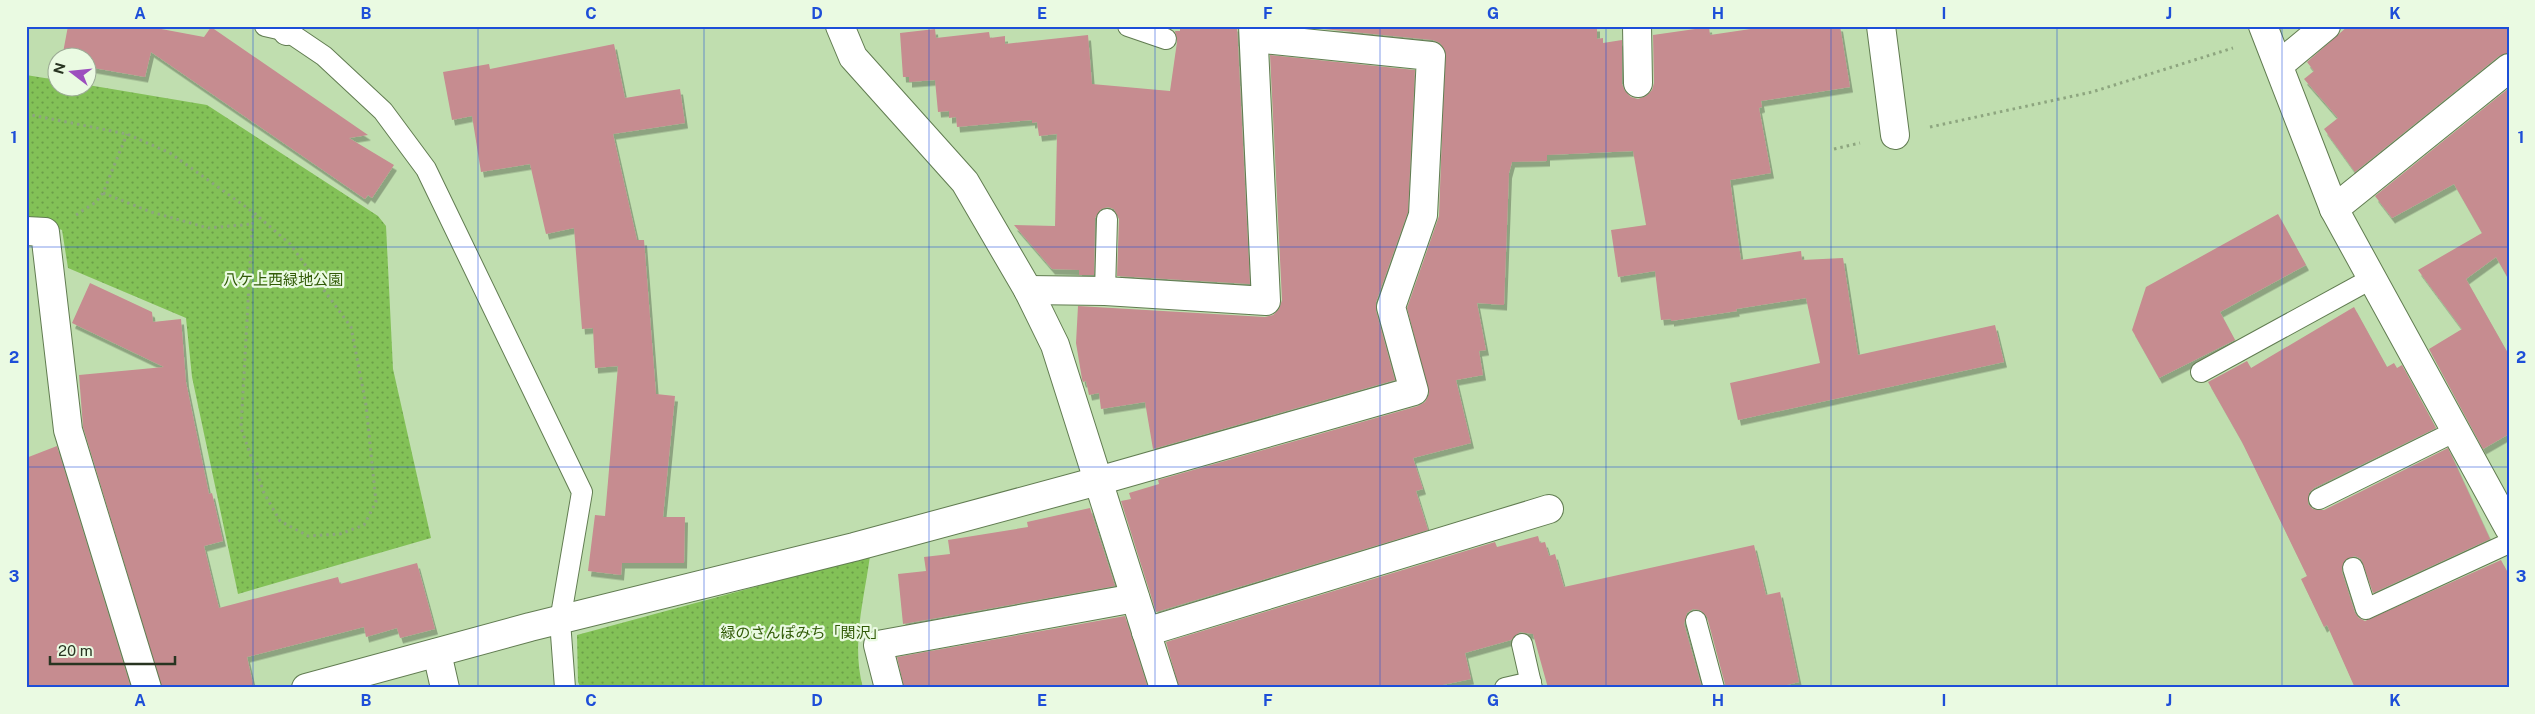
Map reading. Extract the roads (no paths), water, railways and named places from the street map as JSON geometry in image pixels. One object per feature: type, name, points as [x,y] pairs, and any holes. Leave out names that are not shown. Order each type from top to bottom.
[{"type":"street","points":[[840,26],[853,57],[965,182],[1028,290],[1055,346],[1164,688]]},
{"type":"street","points":[[1637,26],[1638,83]]},
{"type":"street","points":[[1881,26],[1895,135]]},
{"type":"street","points":[[2279,65],[2326,26]]},
{"type":"street","points":[[306,688],[560,621],[854,547],[1098,481],[1414,391],[1391,307],[1423,215],[1431,56],[1254,32],[1266,301],[1105,291],[1028,290]]},
{"type":"street","points":[[2265,32],[2334,209],[2509,528]]},
{"type":"street","points":[[2334,209],[2509,68]]},
{"type":"street","points":[[36,231],[68,430],[148,688]]},
{"type":"street","points":[[1146,632],[1550,509]]},
{"type":"street","points":[[888,688],[878,645],[1135,598]]},
{"type":"street","points":[[437,653],[445,688]]},
{"type":"lane","points":[[1128,26],[1166,40]]},
{"type":"lane","points":[[280,28],[324,56],[383,111],[426,169],[582,492],[560,621],[565,688]]},
{"type":"lane","points":[[1105,291],[1107,218]]},
{"type":"lane","points":[[2201,372],[2371,279]]},
{"type":"lane","points":[[2319,499],[2456,431]]},
{"type":"lane","points":[[2353,568],[2366,610],[2509,544]]},
{"type":"lane","points":[[1696,621],[1714,688]]},
{"type":"lane","points":[[1505,688],[1532,685],[1522,644]]},
{"type":"park label","name":"八ケ上西緑地公園","points":[[283,279]]},
{"type":"park label","name":"緑のさんぽみち「関沢」","points":[[803,632]]}]
